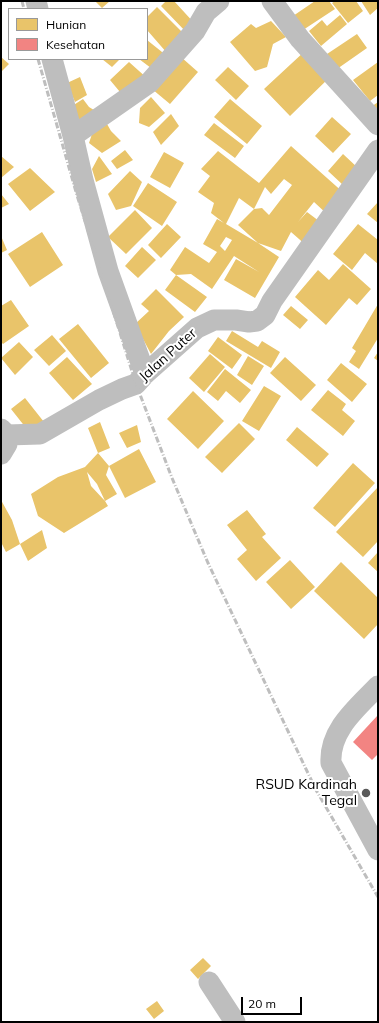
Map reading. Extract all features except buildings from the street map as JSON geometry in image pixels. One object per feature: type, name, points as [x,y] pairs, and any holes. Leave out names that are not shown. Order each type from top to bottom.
[{"type":"street","points":[[73,136],[149,83],[195,30],[206,12],[219,1]]},
{"type":"street","points":[[272,1],[300,39],[378,125]]},
{"type":"street","points":[[52,60],[108,271],[145,374]]},
{"type":"street","name":"Jalan Puter","points":[[3,439],[40,434],[99,400],[136,384],[145,374],[197,328],[214,320],[236,320],[250,322],[257,321],[265,315],[272,301],[378,150]]},
{"type":"street","points":[[378,686],[339,730],[334,741],[330,758],[331,763],[378,850]]},
{"type":"street","points":[[208,982],[235,1022]]},
{"type":"railway","points":[[22,1],[24,8]]},
{"type":"railway","points":[[38,60],[76,192],[136,384],[172,478],[208,563],[316,790],[378,897]]},
{"type":"place","name":"RSUD Kardinah Tegal","points":[[366,793]]}]
